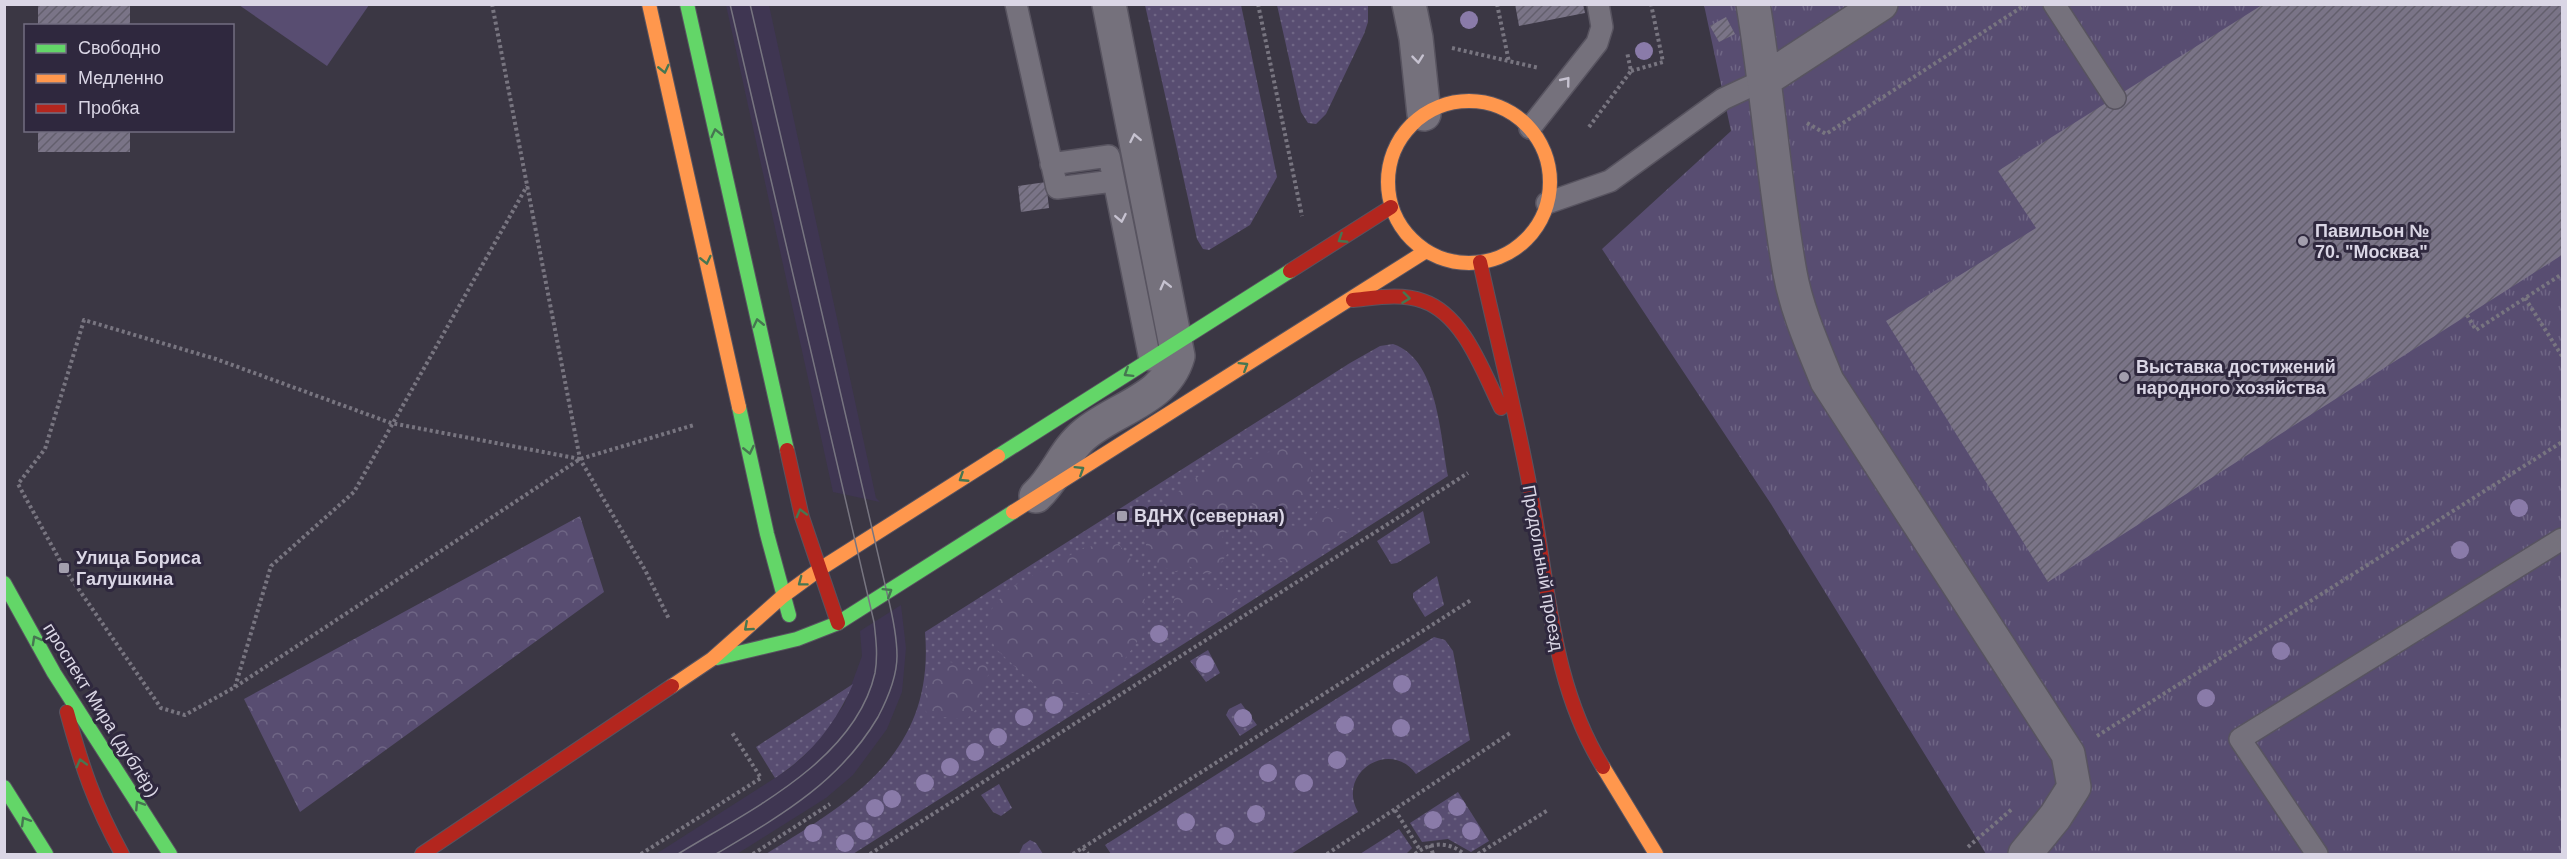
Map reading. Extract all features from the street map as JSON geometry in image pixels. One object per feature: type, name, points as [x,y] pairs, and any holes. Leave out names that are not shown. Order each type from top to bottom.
[{"type":"main road","points":[[650,4],[783,596],[797,639]]},
{"type":"main road","points":[[687,4],[802,518],[838,623]]},
{"type":"main road","points":[[1467,100],[1512,112],[1530,128],[1544,150],[1550,177],[1547,203],[1538,225],[1522,243],[1502,255],[1480,262],[1461,262],[1426,251],[1402,228],[1390,207],[1389,169],[1395,148],[1407,129],[1424,114],[1445,104],[1467,100]]},
{"type":"main road","points":[[422,855],[712,659],[783,596],[820,569],[1390,207]]},
{"type":"main road","points":[[712,659],[797,639],[838,623],[1426,251]]},
{"type":"main road","name":"Продольный проезд","points":[[1480,262],[1521,445],[1552,610],[1556,652],[1585,738],[1656,855]]},
{"type":"main road","points":[[1348,300],[1402,297],[1425,301],[1443,313],[1458,329],[1521,445]]},
{"type":"main road","name":"проспект Мира (дублёр)","points":[[4,583],[54,673],[170,855]]},
{"type":"main road","points":[[54,673],[85,778],[98,811],[122,855]]},
{"type":"main road","points":[[4,787],[46,855]]},
{"type":"street","points":[[1030,501],[1052,480],[1073,447],[1086,433],[1165,382],[1176,363],[1177,342],[1109,4]]},
{"type":"street","points":[[1409,4],[1416,38],[1424,114]]},
{"type":"street","points":[[1753,4],[1767,90],[1791,274],[1803,319],[1827,381],[2068,754],[2074,787],[2055,817],[2025,855]]},
{"type":"street","points":[[1767,90],[1881,4]]},
{"type":"lane","points":[[1016,4],[1056,188],[1113,181]]},
{"type":"lane","points":[[1530,128],[1597,43],[1602,27],[1598,4]]},
{"type":"lane","points":[[2054,4],[2115,98]]},
{"type":"lane","points":[[1547,203],[1610,181],[1723,99],[1767,90]]},
{"type":"lane","points":[[1051,164],[1109,156],[1149,360]]},
{"type":"lane","points":[[2317,855],[2240,740],[2562,539]]},
{"type":"path","points":[[492,4],[580,459],[645,570],[669,619]]},
{"type":"path","points":[[1258,4],[1302,216]]},
{"type":"path","points":[[1497,4],[1509,62]]},
{"type":"path","points":[[1631,71],[1663,62],[1651,4]]},
{"type":"path","points":[[1767,90],[1826,134],[2026,4]]},
{"type":"path","points":[[1449,40],[1451,48],[1541,69]]},
{"type":"path","points":[[235,687],[271,566],[354,492],[527,186]]},
{"type":"path","points":[[2467,315],[2476,330],[2562,274]]},
{"type":"path","points":[[2525,298],[2562,356]]},
{"type":"path","points":[[580,459],[391,423],[216,359],[84,320],[45,449],[18,484],[64,568],[161,708],[185,715],[235,687],[580,459],[694,425]]},
{"type":"path","points":[[2068,754],[2562,442]]},
{"type":"path","points":[[870,855],[1468,473]]},
{"type":"path","points":[[1073,855],[1471,600]]},
{"type":"path","points":[[641,855],[760,778],[731,731]]},
{"type":"path","points":[[1327,855],[1510,733]]},
{"type":"path","points":[[1968,848],[2019,802]]},
{"type":"path","points":[[753,855],[830,804]]},
{"type":"path","points":[[1395,810],[1420,850]]},
{"type":"path","points":[[1478,855],[1548,810]]},
{"type":"path","points":[[1430,845],[1433,855]]},
{"type":"path","points":[[1415,855],[1430,845],[1454,847],[1464,855]]},
{"type":"path","points":[[1450,855],[1454,847]]},
{"type":"path","points":[[1083,848],[1088,855]]},
{"type":"shaded area","points":[[726,5],[769,5],[876,498],[880,502],[833,492]]},
{"type":"shaded area","points":[[901,605],[906,648],[902,692],[887,729],[853,775],[826,798],[737,854],[656,854],[789,769],[805,755],[844,705],[862,656],[860,631]]},
{"type":"green space","points":[[239,5],[369,5],[327,66]]},
{"type":"green space","points":[[1145,5],[1241,5],[1277,177],[1250,225],[1209,250],[1203,249],[1197,239]]},
{"type":"green space","points":[[1277,5],[1368,5],[1368,22],[1364,34],[1326,114],[1316,124],[1308,123],[1301,112]]},
{"type":"green space","name":"Выставка достижений народного хозяйства","points":[[1704,5],[2562,5],[2562,854],[1986,854],[1771,504],[1602,249],[1731,131]]},
{"type":"green space","points":[[1393,344],[1408,352],[1419,365],[1428,382],[1439,420],[1448,476],[853,854],[766,854],[830,813],[858,791],[883,767],[903,740],[917,710],[925,674],[925,632],[1350,363],[1380,346]]},
{"type":"green space","points":[[1278,448],[1300,449],[1307,456],[1312,473],[1304,500],[1288,516],[1287,525],[1307,527],[1320,508],[1339,508],[1351,516],[1351,530],[1301,562],[1291,563],[1279,560],[1253,536],[1256,507],[1250,502],[1226,524],[1222,539],[1229,552],[1213,573],[1201,574],[1189,566],[1176,572],[1161,566],[1147,555],[1145,533],[1160,508],[1188,483],[1221,463],[1255,458]]},
{"type":"green space","points":[[1423,511],[1430,543],[1397,563],[1391,564],[1377,541]]},
{"type":"green space","points":[[580,516],[604,592],[300,812],[244,699]]},
{"type":"green space","points":[[1119,544],[1149,580],[1140,621],[1139,639],[1112,677],[1094,694],[1040,690],[995,648],[987,628],[991,610],[1008,589],[1085,547]]},
{"type":"green space","points":[[1437,576],[1444,605],[1425,617],[1413,598],[1413,593]]},
{"type":"green space","points":[[1194,582],[1207,588],[1230,588],[1238,600],[1227,616],[1192,626],[1173,603],[1179,584]]},
{"type":"green space","points":[[1434,637],[1445,640],[1453,651],[1470,740],[1416,774],[1405,764],[1393,759],[1380,760],[1369,765],[1360,773],[1354,785],[1353,798],[1358,812],[1291,854],[1111,854],[1105,845]]},
{"type":"green space","points":[[1208,650],[1220,673],[1206,682],[1190,661]]},
{"type":"green space","points":[[944,661],[961,664],[971,671],[984,661],[992,670],[978,689],[983,702],[967,719],[930,716],[922,707],[929,678]]},
{"type":"green space","points":[[853,684],[839,712],[821,737],[800,759],[775,778],[756,747]]},
{"type":"green space","points":[[1241,703],[1257,725],[1240,736],[1226,715],[1229,709]]},
{"type":"green space","points":[[999,784],[1012,808],[1001,816],[993,812],[981,795]]},
{"type":"green space","points":[[1458,792],[1489,841],[1471,852],[1448,839],[1422,842],[1410,823]]},
{"type":"green space","points":[[1399,829],[1412,848],[1406,854],[1360,854]]},
{"type":"green space","points":[[1030,840],[1036,843],[1043,854],[1019,854],[1023,845]]},
{"type":"building","points":[[38,4],[130,4],[130,24],[38,24]]},
{"type":"building","points":[[1515,4],[1583,4],[1585,13],[1519,26]]},
{"type":"building","name":"Павильон № 70. \"Москва\"","points":[[2262,5],[2562,5],[2562,255],[2048,582],[1886,321],[2036,228],[1998,171]]},
{"type":"building","points":[[1726,17],[1735,34],[1719,42],[1710,26]]},
{"type":"building","points":[[38,132],[130,132],[130,152],[38,152]]},
{"type":"building","points":[[1046,182],[1049,208],[1021,212],[1018,186]]},
{"type":"tram line","points":[[678,854],[766,801],[822,758],[846,732],[864,704],[875,673],[876,660],[874,622],[730,4]]},
{"type":"tram line","points":[[716,854],[763,826],[806,796],[845,761],[882,710],[894,680],[897,664],[891,608],[750,4]]},
{"type":"traffic: fast","points":[[687,4],[787,450]]},
{"type":"traffic: fast","points":[[998,456],[1290,271]]},
{"type":"traffic: fast","points":[[739,407],[767,534],[789,615]]},
{"type":"traffic: fast","points":[[717,658],[797,639],[838,623],[1013,512]]},
{"type":"traffic: fast","points":[[4,583],[54,673],[170,854]]},
{"type":"traffic: fast","points":[[4,787],[46,854]]},
{"type":"traffic: slow","points":[[649,4],[739,407]]},
{"type":"traffic: slow","points":[[1469,101],[1500,107],[1526,125],[1544,151],[1550,182],[1544,213],[1526,239],[1500,257],[1469,263],[1438,257],[1412,239],[1394,213],[1388,182],[1394,151],[1412,125],[1438,107],[1469,101]]},
{"type":"traffic: slow","points":[[1013,512],[1426,251]]},
{"type":"traffic: slow","points":[[672,686],[712,659],[783,596],[820,569],[998,456]]},
{"type":"traffic: slow","points":[[1603,767],[1656,854]]},
{"type":"traffic: jam","points":[[1290,271],[1391,207]]},
{"type":"traffic: jam","points":[[1480,262],[1522,448],[1556,643],[1574,706],[1603,767]]},
{"type":"traffic: jam","points":[[1353,300],[1406,297],[1423,301],[1437,308],[1450,319],[1471,346],[1501,408]]},
{"type":"traffic: jam","points":[[787,450],[802,517],[838,623]]},
{"type":"traffic: jam","points":[[422,854],[672,686]]},
{"type":"traffic: jam","points":[[67,712],[90,784],[122,854]]},
{"type":"place","name":"Павильон № 70. \"Москва\"","points":[[2303,241]]},
{"type":"place","name":"Выставка достижений народного хозяйства","points":[[2124,377]]},
{"type":"place","name":"ВДНХ (северная)","points":[[1122,516]]},
{"type":"place","name":"Улица Бориса Галушкина","points":[[64,568]]}]
